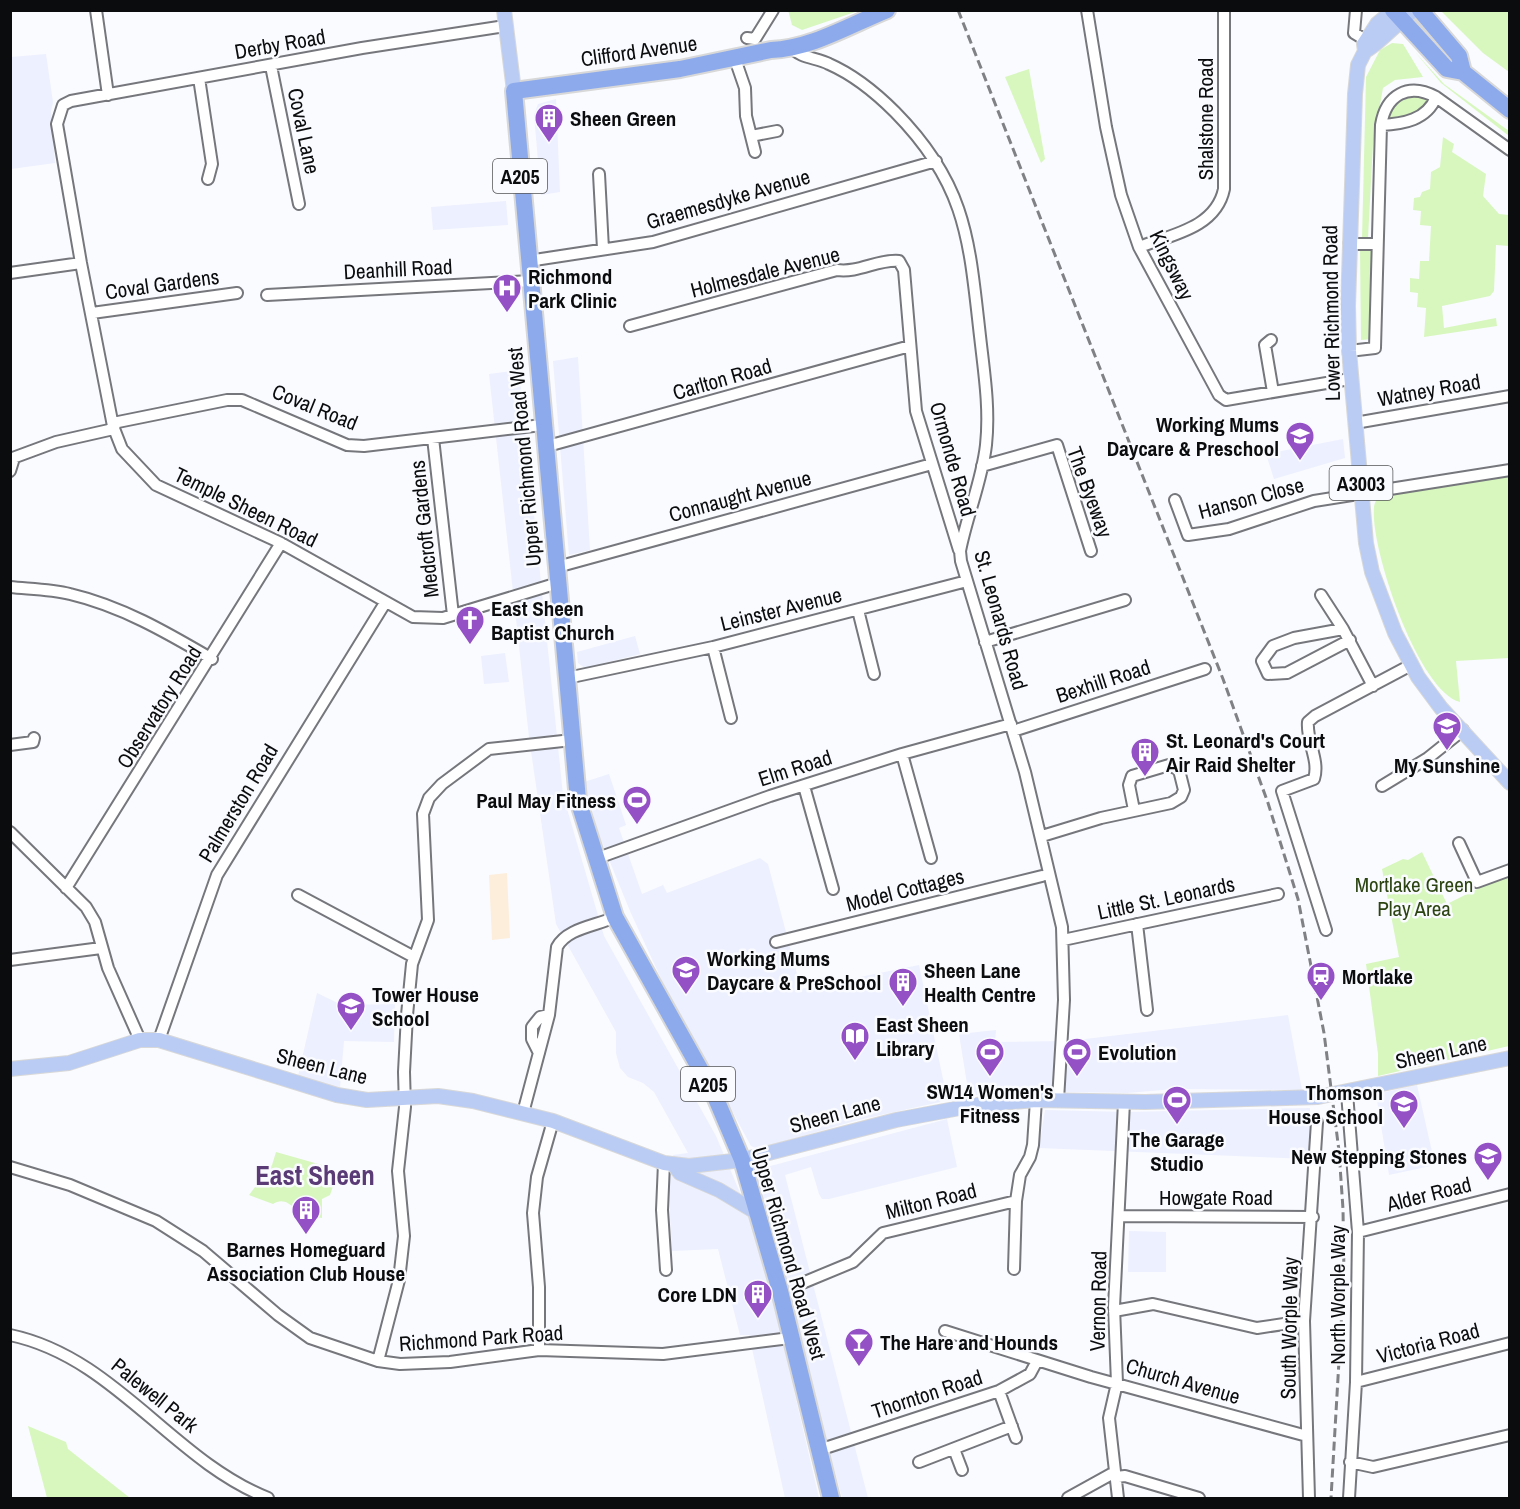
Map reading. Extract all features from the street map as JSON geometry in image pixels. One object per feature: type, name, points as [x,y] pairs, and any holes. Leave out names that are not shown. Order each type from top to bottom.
[{"type":"highway","name":"Clifford Avenue","points":[[771,50],[792,48],[817,41],[829,33],[887,10]]},
{"type":"highway","points":[[1420,10],[1459,56],[1463,72]]},
{"type":"highway","points":[[1399,12],[1447,69],[1463,72],[1509,110]]},
{"type":"highway","name":"Clifford Avenue","points":[[514,91],[642,75],[735,59],[771,50],[808,36],[829,33]]},
{"type":"highway","name":"Upper Richmond Road West","points":[[514,91],[542,425],[578,800],[615,917],[714,1094],[742,1160],[759,1214],[819,1450],[826,1498]]},
{"type":"main road","name":"Upper Richmond Road West","points":[[504,10],[514,91]]},
{"type":"main road","name":"Lower Richmond Road","points":[[1399,12],[1377,24],[1357,74],[1349,244],[1349,351],[1366,543],[1380,600],[1411,666],[1440,708],[1509,783]]},
{"type":"main road","name":"Sheen Lane","points":[[10,1069],[69,1063],[140,1040],[159,1040],[337,1095],[366,1100],[456,1097],[553,1121],[669,1164],[703,1165],[742,1160],[939,1110],[1036,1100],[1124,1102],[1318,1098],[1509,1058]]},
{"type":"main road","points":[[669,1164],[680,1173],[719,1190],[759,1214]]},
{"type":"street","points":[[96,10],[108,95]]},
{"type":"street","points":[[747,38],[755,39],[772,10]]},
{"type":"street","name":"Kingsway","points":[[1087,10],[1106,127],[1121,195],[1138,247],[1219,395],[1226,400],[1350,379]]},
{"type":"street","name":"Shalstone Road","points":[[1138,247],[1200,224],[1221,205],[1224,189],[1224,10]]},
{"type":"street","points":[[1356,10],[1354,33],[1368,46]]},
{"type":"street","name":"Derby Road","points":[[63,105],[199,78],[505,26]]},
{"type":"street","name":"St. Leonards Road","points":[[792,48],[850,75],[895,112],[936,161],[960,212],[971,256],[987,398],[987,429],[982,466],[960,551],[1042,836],[1063,940],[1064,1000],[1058,1100]]},
{"type":"street","points":[[735,59],[745,88],[755,152]]},
{"type":"street","name":"Coval Lane","points":[[271,66],[299,204]]},
{"type":"street","points":[[199,78],[212,164],[208,179]]},
{"type":"street","points":[[1349,351],[1375,348],[1377,244],[1384,108],[1393,97],[1416,91],[1436,98],[1509,150]]},
{"type":"street","points":[[1382,125],[1415,120],[1428,109],[1436,98]]},
{"type":"street","name":"Temple Sheen Road","points":[[63,105],[57,124],[63,166],[113,426],[122,449],[156,485],[281,543],[385,603],[413,617],[425,620],[453,615],[557,575]]},
{"type":"street","points":[[751,136],[777,131]]},
{"type":"street","name":"Graemesdyke Avenue","points":[[528,261],[653,242],[936,161]]},
{"type":"street","points":[[599,174],[603,249]]},
{"type":"street","points":[[1349,244],[1377,244]]},
{"type":"street","name":"Holmesdale Avenue","points":[[630,326],[837,270],[849,272],[890,260],[899,261],[904,270]]},
{"type":"street","points":[[10,273],[81,263]]},
{"type":"street","name":"Ormonde Road","points":[[904,270],[916,411],[960,551]]},
{"type":"street","name":"Deanhill Road","points":[[267,295],[530,281]]},
{"type":"street","name":"Coval Gardens","points":[[92,313],[237,293]]},
{"type":"street","points":[[1271,340],[1265,345],[1273,392]]},
{"type":"street","name":"Carlton Road","points":[[544,447],[910,346]]},
{"type":"street","name":"Watney Road","points":[[1355,423],[1509,396]]},
{"type":"street","name":"Coval Road","points":[[12,458],[56,442],[109,430],[118,422],[227,400],[242,400],[347,445],[364,446],[542,425]]},
{"type":"street","name":"Medcroft Gardens","points":[[433,438],[453,615]]},
{"type":"street","name":"The Byeway","points":[[982,466],[1057,445],[1091,551]]},
{"type":"street","points":[[10,471],[12,458]]},
{"type":"street","name":"Connaught Avenue","points":[[557,575],[932,464]]},
{"type":"street","points":[[1361,495],[1509,470]]},
{"type":"street","name":"Hanson Close","points":[[1175,500],[1188,535],[1229,529],[1314,501],[1361,495]]},
{"type":"street","name":"Observatory Road","points":[[66,888],[212,659],[281,543]]},
{"type":"street","name":"Leinster Avenue","points":[[567,678],[713,647],[967,581]]},
{"type":"street","points":[[10,587],[68,593],[105,604],[156,626],[212,659]]},
{"type":"street","points":[[1321,595],[1344,629],[1373,686]]},
{"type":"street","points":[[985,642],[1125,600]]},
{"type":"street","name":"Palmerston Road","points":[[159,1040],[217,875],[385,603]]},
{"type":"street","name":"Leinster Avenue","points":[[858,610],[874,674]]},
{"type":"street","points":[[1344,629],[1294,638],[1273,646],[1262,661],[1268,674],[1287,673],[1350,640]]},
{"type":"street","name":"Leinster Avenue","points":[[713,647],[731,718]]},
{"type":"street","points":[[1326,930],[1282,791],[1314,779],[1316,773],[1307,731],[1308,722],[1411,666]]},
{"type":"street","name":"Bexhill Road","points":[[1012,727],[1205,669]]},
{"type":"street","name":"Elm Road","points":[[595,859],[902,754],[1012,727]]},
{"type":"street","points":[[1382,786],[1428,758],[1462,730]]},
{"type":"street","points":[[10,745],[33,742],[34,738]]},
{"type":"street","points":[[378,1361],[399,1280],[404,1236],[398,1171],[405,1099],[404,1061],[414,957],[428,920],[423,814],[429,798],[456,772],[489,749],[572,740]]},
{"type":"street","points":[[902,754],[931,858]]},
{"type":"street","points":[[1042,836],[1134,810],[1171,803],[1181,797],[1184,790],[1179,770],[1169,765],[1132,776],[1129,785],[1134,810]]},
{"type":"street","points":[[804,786],[833,889]]},
{"type":"street","points":[[10,832],[86,907],[94,922],[100,948],[140,1040]]},
{"type":"street","points":[[1459,843],[1478,882],[1509,870]]},
{"type":"street","name":"Model Cottages","points":[[776,942],[1042,876]]},
{"type":"street","name":"Little St. Leonards","points":[[1063,940],[1278,894]]},
{"type":"street","points":[[298,895],[414,957]]},
{"type":"street","points":[[523,1113],[549,1015],[557,947],[561,938],[615,917]]},
{"type":"street","points":[[1137,924],[1147,1010]]},
{"type":"street","points":[[10,960],[100,948]]},
{"type":"street","name":"North Worple Way","points":[[1347,1093],[1358,1232],[1356,1382],[1349,1498]]},
{"type":"street","points":[[1014,1269],[1016,1200],[1020,1175],[1030,1157],[1033,1145],[1036,1100]]},
{"type":"street","name":"Vernon Road","points":[[1118,1498],[1109,1418],[1117,1383],[1114,1311],[1124,1102]]},
{"type":"street","points":[[539,1350],[539,1287],[533,1213],[537,1177],[553,1121]]},
{"type":"street","name":"South Worple Way","points":[[1309,1498],[1304,1321],[1313,1217],[1317,1122]]},
{"type":"street","points":[[666,1270],[662,1210],[669,1164]]},
{"type":"street","name":"Richmond Park Road","points":[[10,1167],[70,1185],[156,1221],[203,1251],[278,1315],[310,1338],[378,1361],[424,1364],[539,1350],[663,1354],[790,1338]]},
{"type":"street","name":"Alder Road","points":[[1358,1232],[1509,1194]]},
{"type":"street","name":"Milton Road","points":[[800,1284],[853,1262],[883,1233],[1016,1200]]},
{"type":"street","name":"Howgate Road","points":[[1120,1216],[1313,1217]]},
{"type":"street","points":[[1114,1311],[1153,1304],[1257,1328],[1304,1321]]},
{"type":"street","name":"Church Avenue","points":[[945,1331],[1037,1361],[1307,1436]]},
{"type":"street","name":"Palewell Park","points":[[10,1335],[37,1340],[87,1366],[227,1476],[268,1498]]},
{"type":"street","name":"Victoria Road","points":[[1356,1382],[1509,1343]]},
{"type":"street","name":"Thornton Road","points":[[819,1450],[999,1391],[1022,1380],[1036,1366],[1037,1361]]},
{"type":"street","points":[[999,1391],[1016,1438]]},
{"type":"street","points":[[919,1462],[1012,1426]]},
{"type":"street","points":[[1350,1462],[1373,1467],[1509,1435]]},
{"type":"street","points":[[954,1449],[962,1470]]},
{"type":"street","points":[[1068,1498],[1115,1474],[1199,1498]]},
{"type":"shaded area","points":[[46,54],[53,102],[51,111],[55,163],[11,169],[11,57]]},
{"type":"shaded area","points":[[556,99],[560,192],[541,195],[534,115],[538,104]]},
{"type":"shaded area","points":[[506,201],[508,225],[433,230],[431,207]]},
{"type":"shaded area","points":[[578,357],[590,550],[569,555],[553,361]]},
{"type":"shaded area","points":[[519,370],[563,795],[604,936],[716,1136],[749,1214],[771,1292],[819,1498],[785,1498],[749,1335],[740,1335],[718,1249],[672,1251],[668,1181],[673,1155],[688,1153],[654,1092],[643,1083],[628,1077],[620,1068],[616,1053],[616,1032],[556,924],[529,737],[489,374]]},
{"type":"shaded area","name":"Working Mums Daycare & Preschool","points":[[1343,439],[1345,458],[1274,479],[1266,454]]},
{"type":"shaded area","points":[[635,636],[640,654],[585,668],[578,663],[577,652]]},
{"type":"shaded area","points":[[505,653],[509,682],[484,684],[481,656]]},
{"type":"shaded area","points":[[609,774],[626,825],[619,828],[642,894],[663,885],[667,893],[760,858],[768,864],[801,989],[919,965],[946,1093],[940,1102],[858,1120],[758,1149],[751,1146],[663,983],[599,835],[584,782]]},
{"type":"shaded area","points":[[507,873],[510,938],[492,940],[489,875]]},
{"type":"shaded area","name":"Tower House School","points":[[317,993],[342,1005],[395,1004],[394,1042],[344,1041],[340,1088],[298,1076]]},
{"type":"shaded area","points":[[1288,1015],[1302,1090],[1174,1089],[1127,1093],[1069,1092],[1020,1095],[1015,1091],[969,1096],[959,1034],[996,1030],[995,1042],[1068,1041]]},
{"type":"shaded area","name":"Thomson House School","points":[[1417,1085],[1435,1165],[1389,1175],[1376,1094]]},
{"type":"shaded area","points":[[1310,1108],[1310,1159],[1039,1148],[1045,1110],[1127,1112]]},
{"type":"shaded area","points":[[947,1119],[957,1167],[829,1199],[822,1199],[819,1194],[811,1167],[785,1175],[868,1498],[842,1498],[755,1170]]},
{"type":"shaded area","points":[[1129,1231],[1166,1232],[1166,1272],[1128,1272]]},
{"type":"green space","points":[[788,10],[858,11],[802,30],[792,25]]},
{"type":"green space","points":[[1441,11],[1509,11],[1509,72],[1483,53]]},
{"type":"green space","points":[[1392,43],[1403,44],[1423,77],[1395,80],[1383,88],[1373,144],[1368,238],[1362,238],[1366,77],[1380,50]]},
{"type":"green space","points":[[1415,52],[1444,84],[1509,131],[1509,136],[1441,83]]},
{"type":"green space","points":[[1029,69],[1045,159],[1041,163],[1005,77]]},
{"type":"green space","points":[[1414,96],[1430,98],[1421,109],[1411,115],[1386,120],[1398,102]]},
{"type":"green space","points":[[1443,137],[1454,144],[1452,152],[1486,174],[1483,196],[1499,214],[1509,215],[1509,246],[1496,245],[1494,291],[1490,296],[1442,306],[1444,328],[1496,318],[1497,326],[1424,337],[1426,308],[1417,307],[1418,293],[1410,292],[1410,278],[1419,279],[1420,261],[1429,261],[1431,226],[1420,225],[1421,211],[1413,210],[1414,198],[1420,197],[1422,192],[1430,189],[1431,172],[1440,167]]},
{"type":"green space","points":[[1360,250],[1372,250],[1372,339],[1361,340]]},
{"type":"green space","points":[[1509,474],[1509,658],[1456,661],[1460,702],[1444,692],[1428,673],[1413,646],[1388,584],[1375,527],[1374,504],[1379,495]]},
{"type":"green space","name":"Mortlake Green Play Area","points":[[1422,852],[1447,904],[1509,873],[1509,1046],[1378,1076],[1378,1054],[1366,964],[1399,957],[1382,869],[1403,859],[1408,860]]},
{"type":"green space","points":[[276,1152],[329,1167],[329,1170],[338,1172],[330,1195],[322,1199],[322,1218],[310,1216],[309,1223],[301,1222],[291,1205],[282,1201],[273,1204],[249,1195],[272,1165]]},
{"type":"green space","points":[[28,1426],[66,1442],[68,1449],[130,1498],[47,1498]]},
{"type":"railway","points":[[958,10],[1223,679],[1268,803],[1298,899],[1324,1033],[1339,1151],[1343,1209],[1344,1275],[1331,1498]]},
{"type":"place","name":"Sheen Green","points":[[549,144]]},
{"type":"place","name":"Richmond Park Clinic","points":[[507,314]]},
{"type":"place","name":"Working Mums Daycare & Preschool","points":[[1300,462]]},
{"type":"place","name":"East Sheen Baptist Church","points":[[470,646]]},
{"type":"place","name":"My Sunshine","points":[[1447,752]]},
{"type":"place","name":"St. Leonard's Court Air Raid Shelter","points":[[1145,778]]},
{"type":"place","name":"Paul May Fitness","points":[[637,826]]},
{"type":"place","name":"Working Mums Daycare & PreSchool","points":[[686,996]]},
{"type":"place","name":"Mortlake","points":[[1321,1002]]},
{"type":"place","name":"Sheen Lane Health Centre","points":[[903,1008]]},
{"type":"place","name":"Tower House School","points":[[351,1032]]},
{"type":"place","name":"East Sheen Library","points":[[855,1062]]},
{"type":"place","name":"SW14 Women's Fitness","points":[[990,1078]]},
{"type":"place","name":"Evolution","points":[[1077,1078]]},
{"type":"place","name":"The Garage Studio","points":[[1177,1126]]},
{"type":"place","name":"Thomson House School","points":[[1404,1130]]},
{"type":"place","name":"New Stepping Stones","points":[[1488,1182]]},
{"type":"place","name":"Barnes Homeguard Association Club House","points":[[306,1236]]},
{"type":"place","name":"Core LDN","points":[[758,1320]]},
{"type":"place","name":"The Hare and Hounds","points":[[859,1368]]},
{"type":"district","name":"East Sheen","points":[[315,1175]]}]
